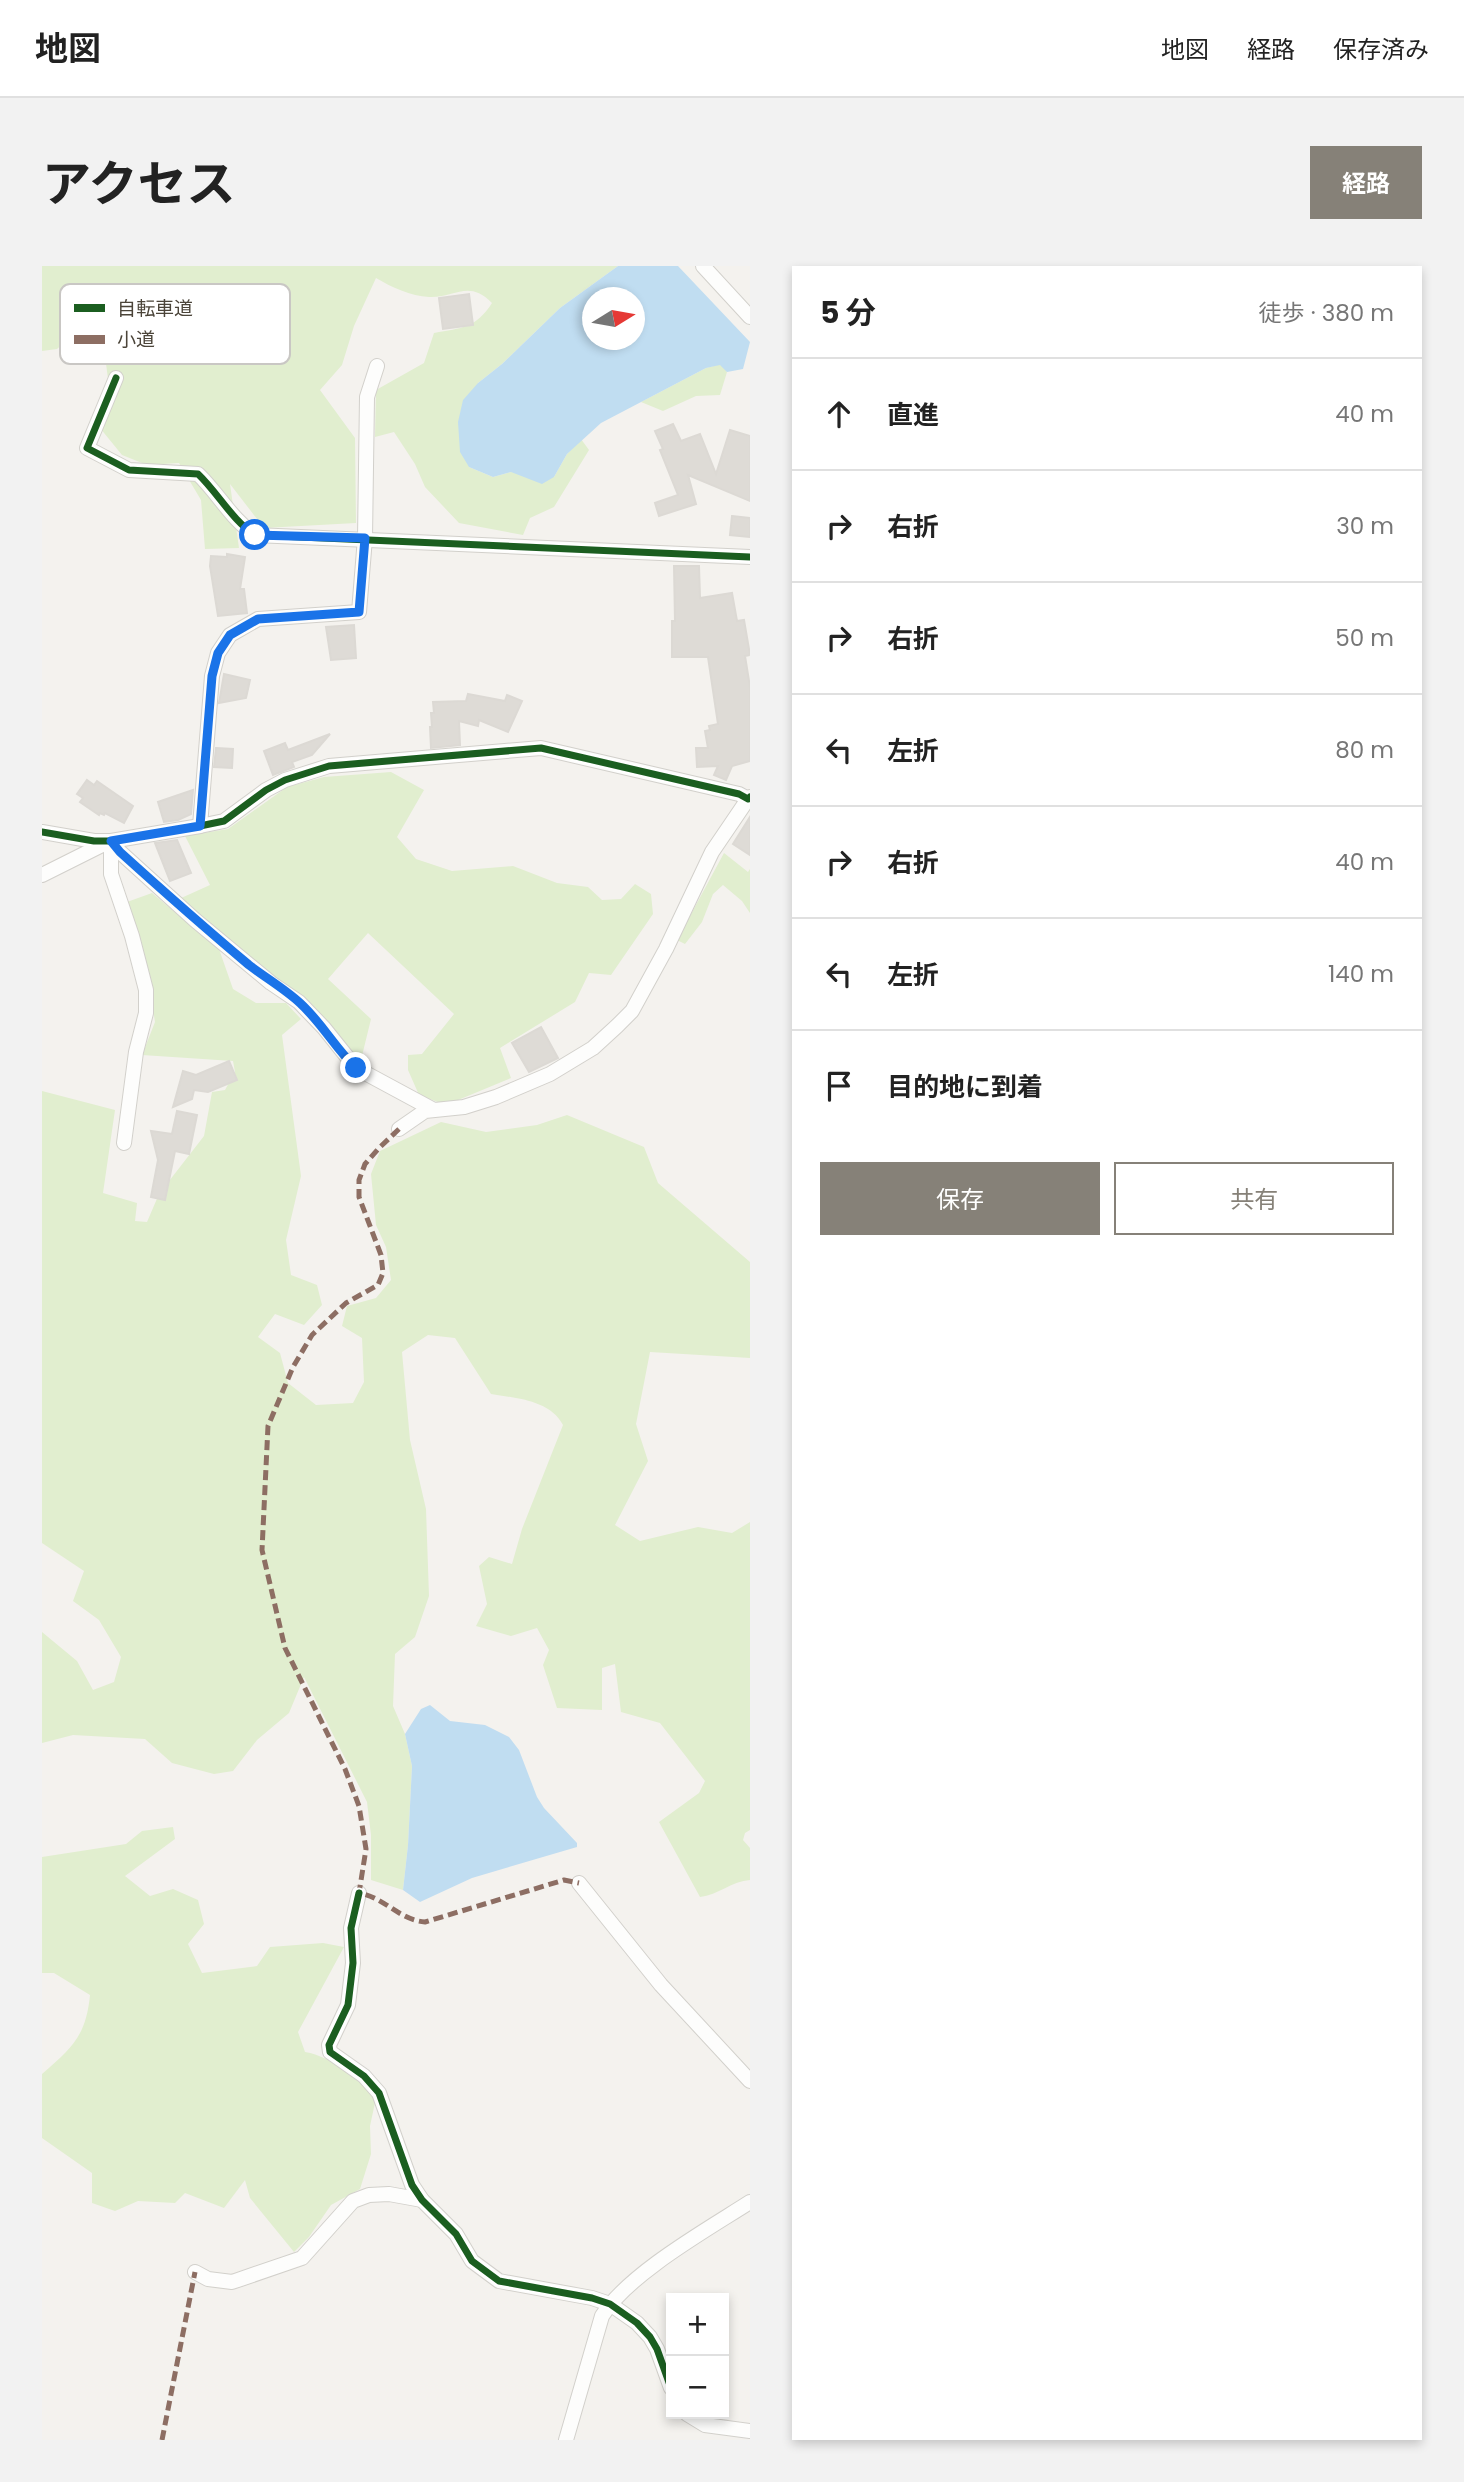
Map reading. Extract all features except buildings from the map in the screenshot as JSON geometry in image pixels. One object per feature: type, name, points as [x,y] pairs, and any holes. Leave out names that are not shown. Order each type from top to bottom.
[{"type":"street","points":[[702,266],[750,317]]},
{"type":"street","points":[[200,826],[212,676],[218,653],[230,635],[258,619],[359,612],[365,538],[366,397],[377,366]]},
{"type":"street","points":[[116,378],[87,448],[129,470],[198,474],[216,491],[240,525],[255,535],[750,557]]},
{"type":"street","points":[[42,832],[94,841],[111,841],[224,821],[266,790],[285,780],[329,766],[541,748],[749,798],[712,852],[666,950],[632,1011],[593,1048],[550,1074],[496,1097],[464,1107],[425,1111],[399,1129]]},
{"type":"street","points":[[111,841],[195,920],[271,983],[299,1002],[356,1068],[432,1109]]},
{"type":"street","points":[[42,875],[111,841]]},
{"type":"street","points":[[111,841],[111,874],[132,936],[146,990],[146,1013],[136,1052],[124,1143]]},
{"type":"street","points":[[579,1883],[661,1985],[750,2081]]},
{"type":"street","points":[[359,1893],[351,1928],[353,1963],[348,2004],[329,2045],[330,2052],[364,2076],[379,2094],[412,2185],[422,2200],[456,2234],[472,2261],[499,2281],[593,2298],[610,2304],[637,2323],[650,2337],[666,2374]]},
{"type":"street","points":[[195,2272],[208,2279],[232,2281],[302,2258],[353,2201],[369,2195],[389,2194],[422,2200]]},
{"type":"street","points":[[566,2440],[602,2316],[610,2304],[620,2293],[678,2249],[750,2202]]},
{"type":"street","points":[[695,2419],[705,2425],[750,2431]]},
{"type":"green space","points":[[42,266],[618,266],[589,287],[582,287],[582,292],[560,308],[502,364],[478,383],[469,467],[493,477],[511,472],[554,477],[567,454],[581,439],[589,450],[554,507],[530,518],[523,535],[459,523],[425,487],[415,464],[394,432],[375,437],[376,390],[424,363],[434,333],[468,326],[480,318],[492,303],[476,292],[462,291],[429,297],[395,288],[376,278],[354,326],[342,365],[320,390],[355,438],[356,523],[264,528],[230,484],[239,548],[205,549],[201,500],[179,463],[147,465],[122,455],[100,428],[109,386],[106,364],[290,364],[290,284],[60,284],[60,346],[42,351]]},
{"type":"green space","points":[[721,364],[727,372],[720,395],[696,396],[663,411],[641,402],[706,368]]},
{"type":"green space","points":[[391,772],[424,790],[397,837],[416,859],[452,871],[513,866],[557,883],[588,887],[602,900],[621,899],[635,884],[651,894],[653,914],[611,975],[589,973],[575,1002],[500,1048],[511,1078],[446,1105],[419,1095],[408,1070],[408,1055],[422,1054],[454,1014],[368,933],[328,979],[371,1019],[361,1060],[337,1039],[310,1004],[179,899],[210,885],[185,836],[228,829],[287,787],[324,777]]},
{"type":"green space","points":[[724,853],[748,872],[750,869],[750,913],[742,901],[723,885],[713,894],[702,922],[685,944],[677,940]]},
{"type":"green space","points":[[152,893],[219,949],[233,989],[256,1003],[286,1003],[301,1019],[282,1035],[301,1176],[286,1240],[291,1275],[317,1285],[322,1305],[304,1325],[275,1314],[258,1337],[280,1353],[288,1383],[316,1405],[353,1403],[364,1382],[362,1338],[342,1326],[347,1306],[376,1298],[391,1280],[386,1247],[376,1225],[371,1174],[380,1151],[441,1122],[486,1132],[537,1125],[567,1115],[644,1147],[658,1183],[750,1262],[750,1358],[650,1352],[636,1424],[648,1461],[615,1525],[640,1541],[698,1527],[732,1533],[750,1522],[750,1830],[745,1833],[743,1840],[750,1848],[750,1880],[700,1897],[659,1822],[699,1793],[705,1781],[660,1723],[621,1712],[615,1664],[602,1668],[602,1710],[557,1708],[543,1665],[549,1650],[537,1628],[511,1636],[476,1626],[487,1604],[479,1566],[489,1557],[512,1564],[522,1529],[563,1425],[550,1410],[541,1405],[491,1394],[455,1338],[428,1335],[402,1352],[410,1440],[426,1509],[429,1596],[415,1637],[395,1654],[393,1706],[405,1734],[412,1766],[403,1890],[371,1880],[371,1835],[367,1802],[304,1677],[289,1713],[257,1740],[233,1771],[214,1774],[172,1763],[145,1739],[73,1735],[42,1743],[42,1632],[77,1661],[93,1690],[114,1682],[121,1657],[99,1620],[73,1601],[84,1571],[42,1543],[42,1091],[115,1110],[103,1193],[137,1203],[135,1221],[147,1222],[159,1194],[204,1136],[212,1092],[225,1090],[235,1072],[233,1061],[142,1055],[155,1022],[146,967],[127,902]]},
{"type":"green space","points":[[173,1827],[175,1839],[125,1876],[150,1896],[173,1889],[198,1900],[204,1924],[188,1944],[202,1973],[257,1966],[270,1947],[323,1943],[344,1947],[298,2032],[305,2052],[334,2063],[376,2098],[370,2126],[371,2154],[360,2189],[331,2205],[309,2237],[294,2252],[250,2198],[245,2180],[224,2208],[185,2193],[175,2203],[138,2201],[115,2211],[92,2203],[92,2173],[42,2138],[42,2074],[76,2040],[85,2021],[90,1995],[54,1973],[42,1973],[42,1857],[126,1844],[142,1831]]},
{"type":"water","points":[[618,266],[678,266],[750,342],[743,369],[727,372],[720,365],[706,368],[601,423],[567,454],[554,477],[542,484],[511,472],[493,477],[469,467],[460,452],[458,422],[463,400],[478,383],[502,364],[560,308],[582,292],[582,350],[645,350],[645,287],[589,287]]},
{"type":"water","points":[[430,1705],[450,1721],[485,1725],[509,1737],[519,1750],[537,1797],[577,1843],[577,1847],[472,1878],[420,1902],[403,1890],[412,1766],[405,1734],[421,1709]]},
{"type":"marked path","points":[[399,1129],[365,1164],[359,1180],[359,1197],[381,1255],[383,1273],[378,1285],[346,1303],[312,1335],[293,1367],[268,1426],[262,1550],[285,1648],[345,1769],[359,1806],[366,1849],[359,1893],[368,1895],[407,1917],[425,1922],[564,1880],[579,1883]]},
{"type":"marked path","points":[[162,2440],[195,2272]]},
{"type":"cycle path","points":[[116,378],[87,448],[129,470],[198,474],[239,522],[255,535],[750,557]]},
{"type":"cycle path","points":[[42,832],[94,841],[111,841],[224,821],[266,790],[285,780],[329,766],[541,748],[739,794],[748,799],[750,797]]},
{"type":"cycle path","points":[[359,1893],[351,1928],[353,1963],[348,2005],[329,2045],[330,2052],[364,2076],[379,2093],[412,2185],[422,2200],[456,2234],[472,2261],[499,2281],[592,2298],[610,2304],[637,2323],[650,2337],[666,2374]]},
{"type":"route","points":[[255,535],[365,538],[359,612],[258,619],[230,635],[218,653],[212,676],[200,826],[111,841],[195,920],[271,983],[299,1002],[356,1068]]}]
